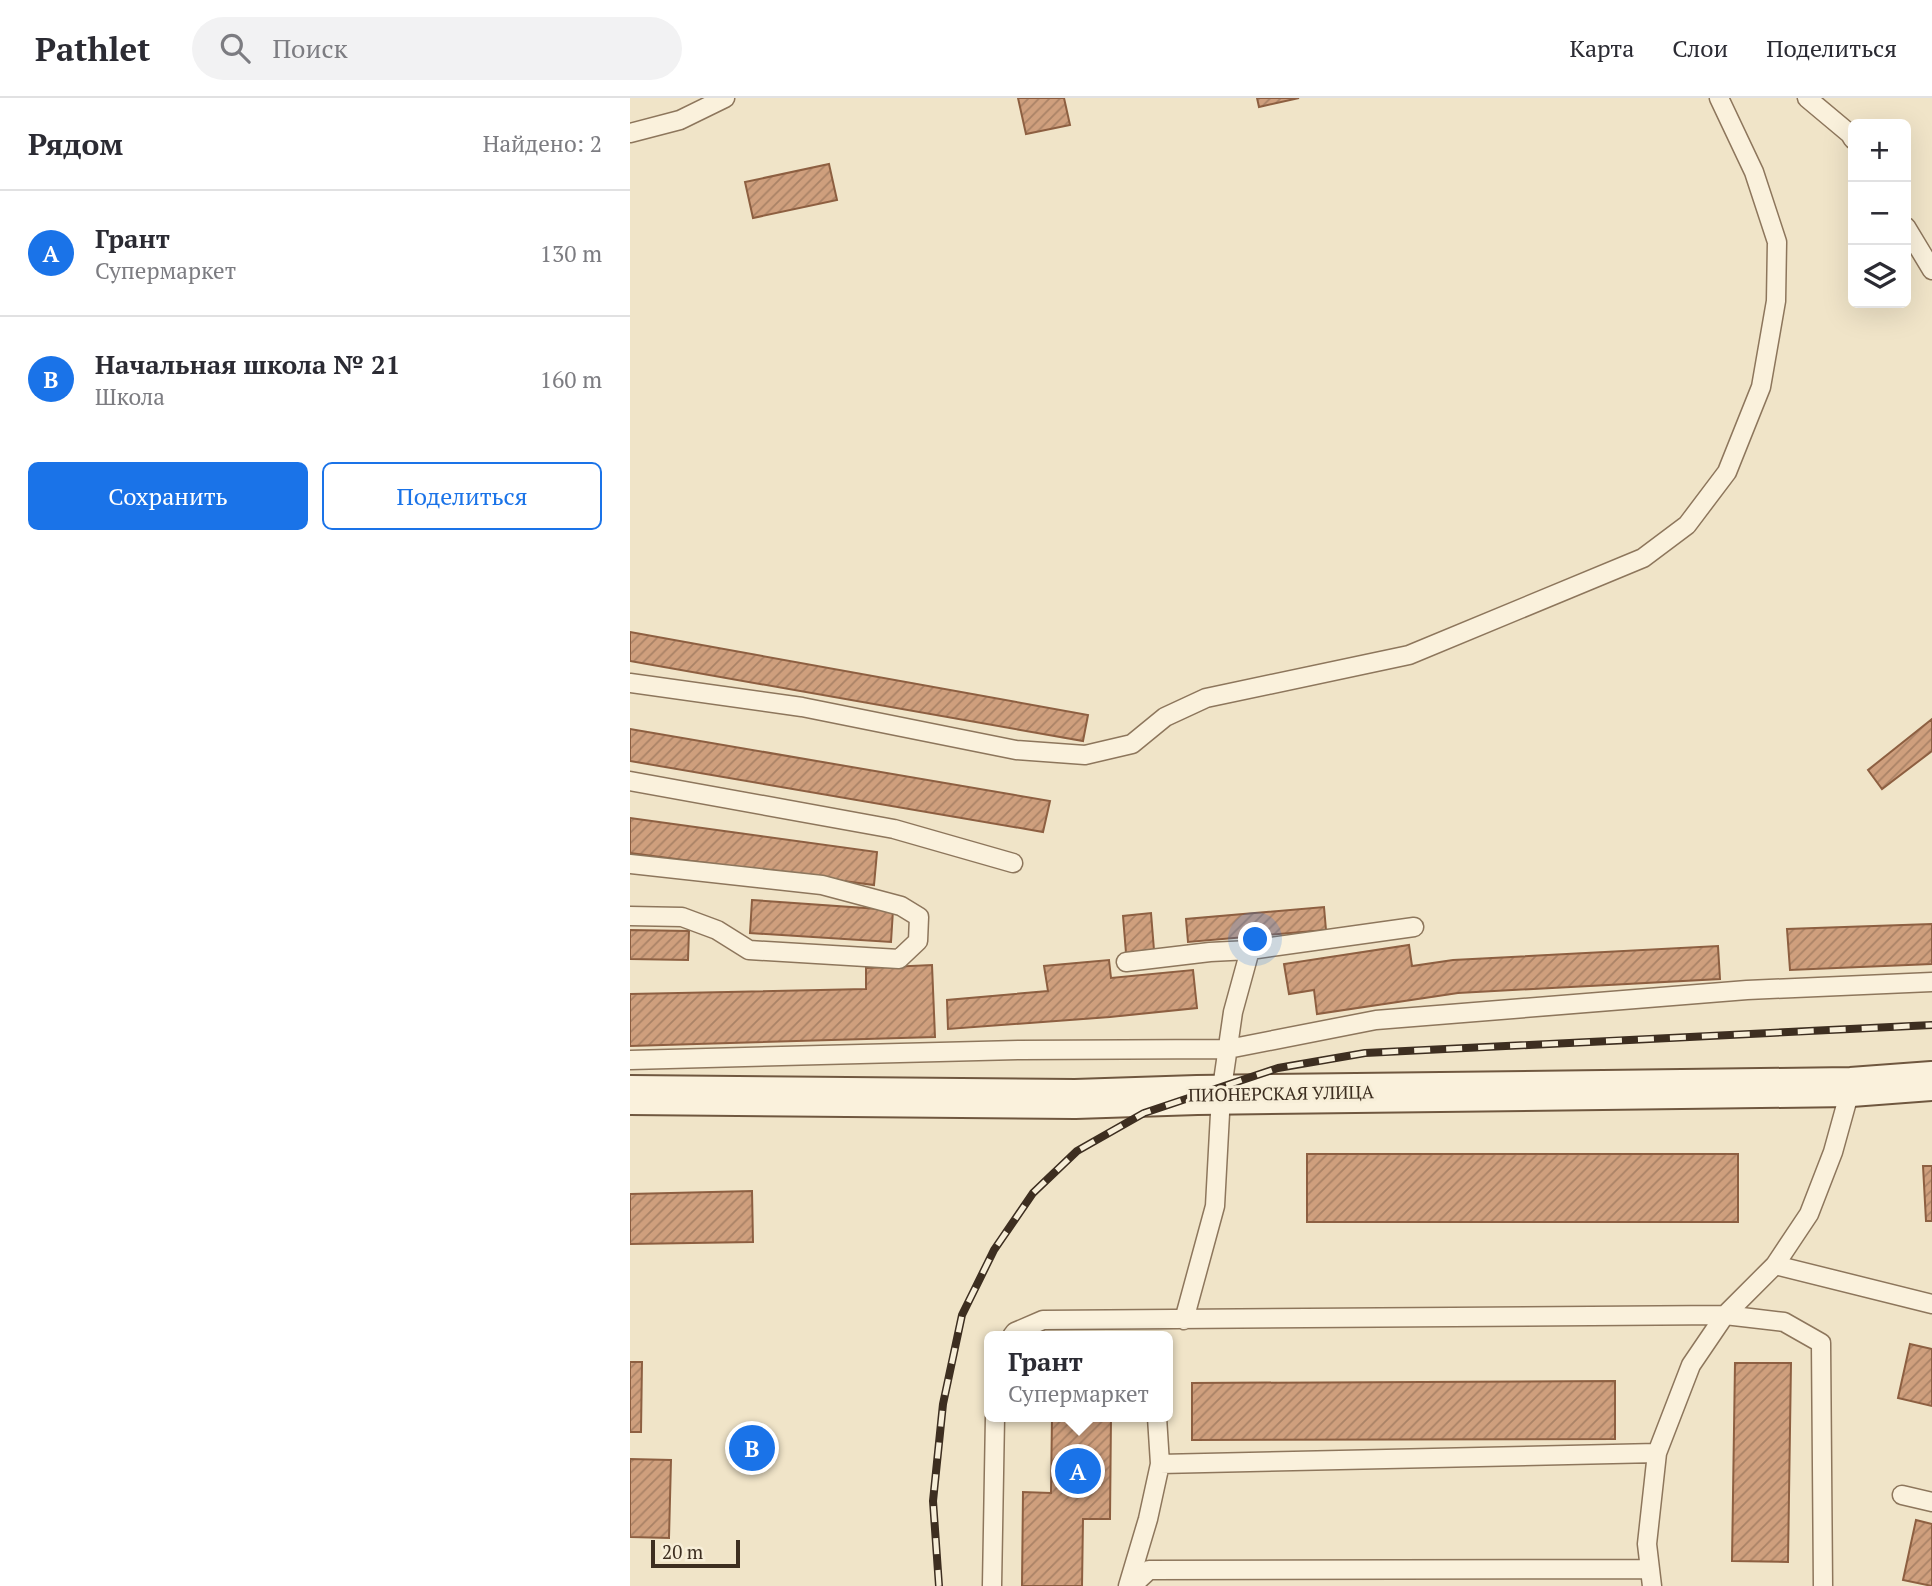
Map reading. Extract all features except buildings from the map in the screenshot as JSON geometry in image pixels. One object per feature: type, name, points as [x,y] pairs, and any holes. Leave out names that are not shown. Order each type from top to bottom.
[{"type":"main road","name":"ПИОНЕРСКАЯ УЛИЦА","points":[[630,1094],[1075,1100],[1221,1095],[1851,1087],[1932,1081]]},
{"type":"lane","points":[[630,133],[680,120],[724,98]]},
{"type":"lane","points":[[630,683],[802,707],[1016,750],[1085,755],[1132,744],[1165,717],[1206,698],[1409,654],[1643,558],[1687,525],[1727,472],[1762,387],[1772,326],[1776,301],[1777,242],[1754,172],[1718,98]]},
{"type":"lane","points":[[1807,98],[1848,132]]},
{"type":"lane","points":[[1911,235],[1932,270]]},
{"type":"lane","points":[[630,781],[894,829],[1013,863]]},
{"type":"lane","points":[[630,864],[822,885],[901,906],[919,917],[918,941],[899,959],[749,950],[717,930],[682,917],[630,916]]},
{"type":"lane","points":[[1126,961],[1250,950],[1415,927]]},
{"type":"lane","points":[[1184,1320],[1215,1206],[1221,1095],[1233,1012],[1250,950]]},
{"type":"lane","points":[[630,1060],[1020,1050],[1228,1049],[1376,1020],[1747,990],[1932,982]]},
{"type":"lane","points":[[1130,1586],[1149,1570],[1651,1577],[1647,1544],[1657,1453],[1691,1365],[1725,1315],[1776,1265],[1809,1214],[1833,1152],[1851,1087]]},
{"type":"lane","points":[[1776,1265],[1932,1304]]},
{"type":"lane","points":[[1017,1331],[1043,1320],[1152,1328],[1184,1320],[1725,1315],[1784,1322],[1821,1343],[1823,1586]]},
{"type":"lane","points":[[992,1586],[995,1422]]},
{"type":"lane","points":[[1130,1586],[1160,1464],[1157,1422]]},
{"type":"lane","points":[[1160,1464],[1657,1453]]},
{"type":"lane","points":[[1902,1495],[1932,1502]]},
{"type":"railway","points":[[939,1586],[933,1501],[943,1404],[962,1315],[994,1250],[1033,1193],[1077,1151],[1144,1113],[1278,1068],[1365,1053],[1932,1025]]},
{"type":"place","name":"Начальная школа № 21","points":[[752,1448]]},
{"type":"place","name":"Грант","points":[[1078,1471]]}]
